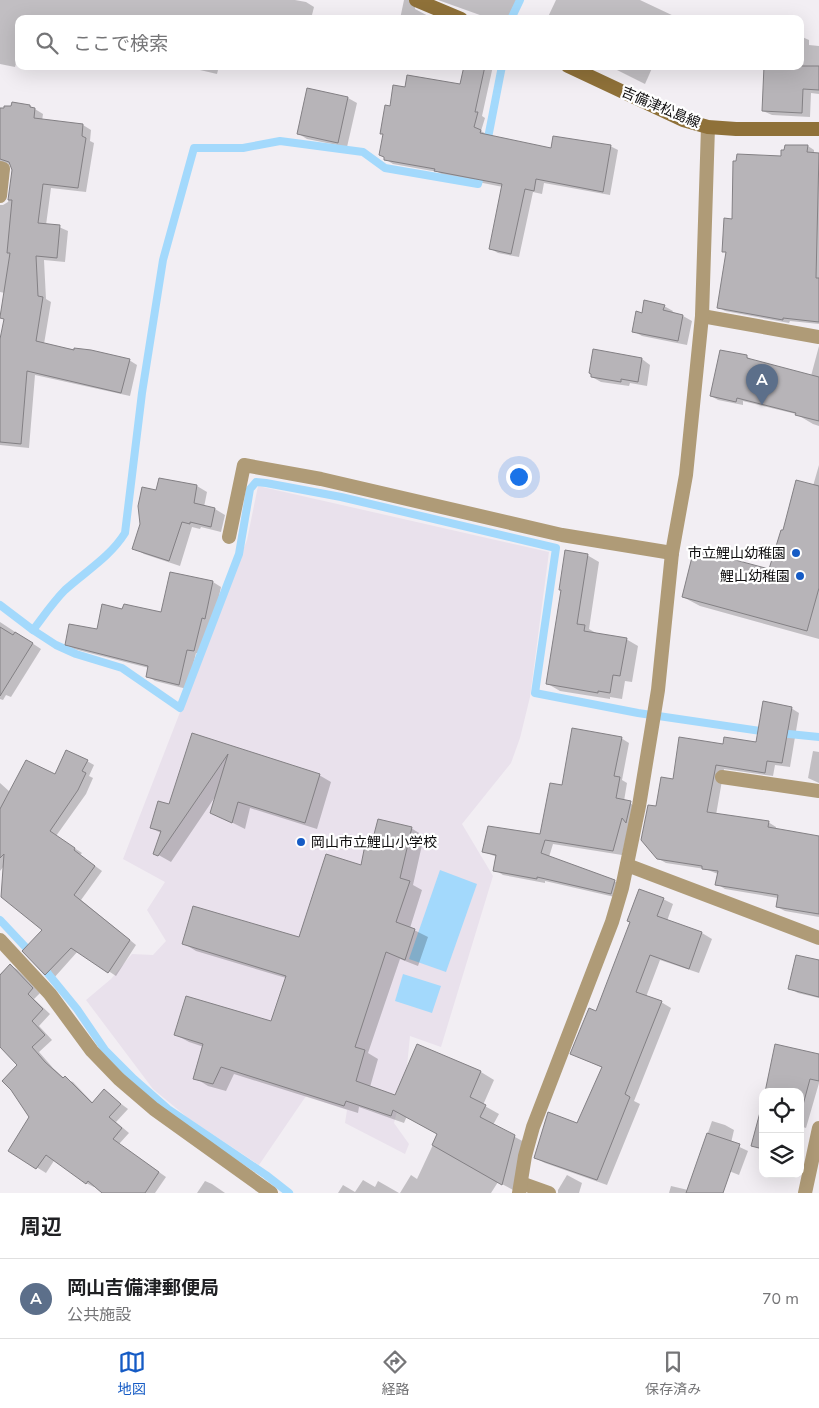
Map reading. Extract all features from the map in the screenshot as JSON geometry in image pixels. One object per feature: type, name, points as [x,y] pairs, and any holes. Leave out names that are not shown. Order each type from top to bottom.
[{"type":"main road","points":[[416,0],[452,15]]},
{"type":"main road","name":"吉備津松島線","points":[[577,70],[683,120],[708,127],[819,129]]},
{"type":"street","points":[[549,1193],[520,1188],[525,1156],[533,1127],[612,922],[622,888],[639,806],[658,690],[672,553],[686,475],[702,316],[708,127]]},
{"type":"street","points":[[0,168],[3,169],[0,196]]},
{"type":"street","points":[[702,316],[819,337]]},
{"type":"street","points":[[229,537],[244,465],[321,479],[562,535],[672,553]]},
{"type":"street","points":[[722,777],[819,791]]},
{"type":"street","points":[[627,865],[819,938]]},
{"type":"street","points":[[0,940],[50,994],[92,1051],[119,1079],[154,1109],[271,1193]]},
{"type":"street","points":[[805,1193],[819,1128]]},
{"type":"shaded area","name":"岡山市立鯉山小学校","points":[[258,486],[549,552],[530,697],[520,738],[511,763],[462,824],[493,876],[441,1047],[410,1036],[406,1076],[394,1123],[409,1144],[405,1154],[345,1123],[347,1110],[306,1096],[259,1165],[188,1118],[153,1089],[86,1000],[111,979],[132,954],[153,955],[166,941],[147,910],[165,882],[123,859],[247,540]]},
{"type":"water","points":[[440,870],[477,884],[446,972],[409,959]]},
{"type":"water","points":[[403,974],[441,986],[432,1013],[395,1001]]},
{"type":"building","points":[[804,66],[819,66],[819,90],[803,89],[802,113],[762,111],[764,70],[804,70]]},
{"type":"building","points":[[463,70],[484,70],[475,112],[478,112],[474,127],[481,130],[480,133],[551,148],[553,136],[611,145],[603,192],[536,179],[534,191],[525,189],[511,254],[489,249],[502,184],[384,160],[384,157],[379,155],[383,134],[380,134],[385,105],[390,106],[393,85],[405,87],[407,75],[460,84]]},
{"type":"building","points":[[307,88],[348,97],[338,143],[297,134]]},
{"type":"building","points":[[12,102],[30,105],[30,107],[35,108],[34,118],[83,124],[82,136],[86,138],[78,188],[43,184],[38,223],[60,225],[57,258],[36,256],[38,296],[43,297],[36,341],[74,350],[74,348],[91,350],[130,359],[121,393],[27,371],[21,444],[0,442],[0,339],[4,319],[0,317],[10,253],[7,253],[12,200],[8,200],[12,170],[9,162],[0,159],[0,108],[11,106]]},
{"type":"building","points":[[785,145],[808,145],[807,152],[819,153],[816,278],[819,278],[819,322],[783,318],[783,320],[717,308],[726,252],[722,252],[724,218],[732,219],[733,161],[736,161],[737,154],[781,156],[781,150],[784,150]]},
{"type":"building","points":[[644,300],[665,305],[663,310],[683,315],[678,341],[632,332],[636,311],[642,313]]},
{"type":"building","points":[[593,349],[642,358],[638,382],[621,379],[621,382],[591,377],[589,373]]},
{"type":"building","points":[[720,350],[747,355],[747,358],[819,377],[819,421],[737,398],[736,402],[710,396]]},
{"type":"building","points":[[159,478],[197,485],[194,503],[215,508],[211,527],[182,522],[169,561],[132,549],[140,524],[138,506],[142,487],[156,490]]},
{"type":"building","name":"市立鯉山幼稚園","points":[[796,480],[819,486],[819,588],[807,631],[682,597],[694,549],[769,569],[781,530],[783,530]]},
{"type":"building","points":[[565,550],[588,554],[577,624],[585,625],[584,631],[627,638],[620,676],[613,675],[610,693],[598,691],[598,693],[546,684],[561,590],[559,590]]},
{"type":"building","points":[[170,572],[213,581],[205,619],[202,618],[194,651],[187,650],[179,685],[146,677],[148,666],[65,645],[69,624],[97,629],[102,604],[122,609],[124,604],[161,612]]},
{"type":"building","points":[[0,627],[13,635],[15,632],[33,643],[0,696]]},
{"type":"building","points":[[763,701],[792,707],[782,763],[767,761],[765,773],[716,765],[707,812],[769,821],[768,827],[819,836],[819,914],[776,907],[778,895],[715,885],[718,871],[702,869],[702,866],[657,859],[641,840],[648,805],[656,806],[661,777],[673,779],[679,737],[723,744],[724,737],[756,742]]},
{"type":"building","points":[[572,728],[622,737],[614,776],[620,777],[616,798],[631,801],[626,823],[622,818],[613,851],[545,840],[541,853],[615,880],[611,894],[537,877],[537,879],[493,871],[496,855],[482,852],[488,826],[540,834],[550,783],[562,785]]},
{"type":"building","points":[[192,733],[320,774],[305,823],[238,802],[232,823],[210,813],[228,754],[158,856],[153,854],[161,831],[150,828],[158,801],[169,804]]},
{"type":"building","points":[[66,750],[88,760],[82,771],[86,773],[78,790],[50,831],[75,848],[74,850],[95,866],[74,895],[130,940],[108,973],[71,948],[45,975],[22,951],[42,930],[1,897],[4,854],[0,858],[0,809],[26,760],[55,774]]},
{"type":"building","points":[[378,819],[412,827],[400,878],[410,881],[396,922],[415,929],[405,960],[386,952],[355,1047],[365,1050],[356,1081],[395,1095],[417,1044],[481,1071],[470,1097],[486,1105],[480,1117],[515,1135],[502,1185],[432,1145],[437,1134],[393,1110],[391,1116],[346,1101],[344,1106],[221,1067],[213,1084],[193,1079],[203,1044],[174,1035],[186,996],[271,1021],[286,976],[182,944],[193,906],[299,937],[326,854],[361,865],[366,840],[372,842]]},
{"type":"building","points":[[639,889],[664,898],[657,916],[702,932],[689,969],[650,955],[636,992],[662,1001],[625,1094],[630,1097],[597,1180],[534,1158],[548,1112],[577,1123],[602,1067],[570,1054],[589,1008],[596,1011],[630,922],[627,921]]},
{"type":"building","points":[[796,955],[819,960],[819,997],[788,989]]},
{"type":"building","points":[[10,964],[33,988],[28,994],[43,1009],[32,1021],[45,1035],[32,1047],[45,1062],[63,1078],[65,1076],[92,1103],[104,1089],[121,1104],[109,1117],[122,1128],[113,1139],[159,1172],[145,1193],[102,1193],[88,1181],[86,1184],[46,1155],[36,1169],[8,1151],[29,1117],[11,1090],[2,1081],[17,1065],[0,1047],[0,975]]},
{"type":"building","points":[[775,1044],[819,1054],[819,1081],[810,1079],[804,1101],[804,1088],[766,1088]]},
{"type":"building","points":[[759,1116],[759,1148],[751,1146]]},
{"type":"building","points":[[707,1133],[740,1144],[723,1193],[686,1193]]},
{"type":"waterway","points":[[513,15],[520,0]]},
{"type":"waterway","points":[[487,143],[501,70]]},
{"type":"waterway","points":[[0,605],[33,630],[65,590],[105,557],[125,533],[142,393],[163,260],[194,148],[243,148],[280,141],[363,152],[385,168],[478,184],[481,172]]},
{"type":"waterway","points":[[33,630],[56,645],[76,654],[122,668],[180,708],[239,554],[250,489],[256,482],[266,483],[341,497],[556,548],[535,693],[638,713],[767,732]]},
{"type":"waterway","points":[[779,733],[819,737]]},
{"type":"waterway","points":[[0,920],[32,954]]},
{"type":"waterway","points":[[41,965],[77,1009],[105,1050],[134,1079],[168,1109],[266,1175],[289,1193]]},
{"type":"place","name":"岡山吉備津郵便局","points":[[762,405]]},
{"type":"place","name":"市立鯉山幼稚園","points":[[796,553]]},
{"type":"place","name":"鯉山幼稚園","points":[[800,576]]},
{"type":"place","name":"岡山市立鯉山小学校","points":[[301,842]]}]
